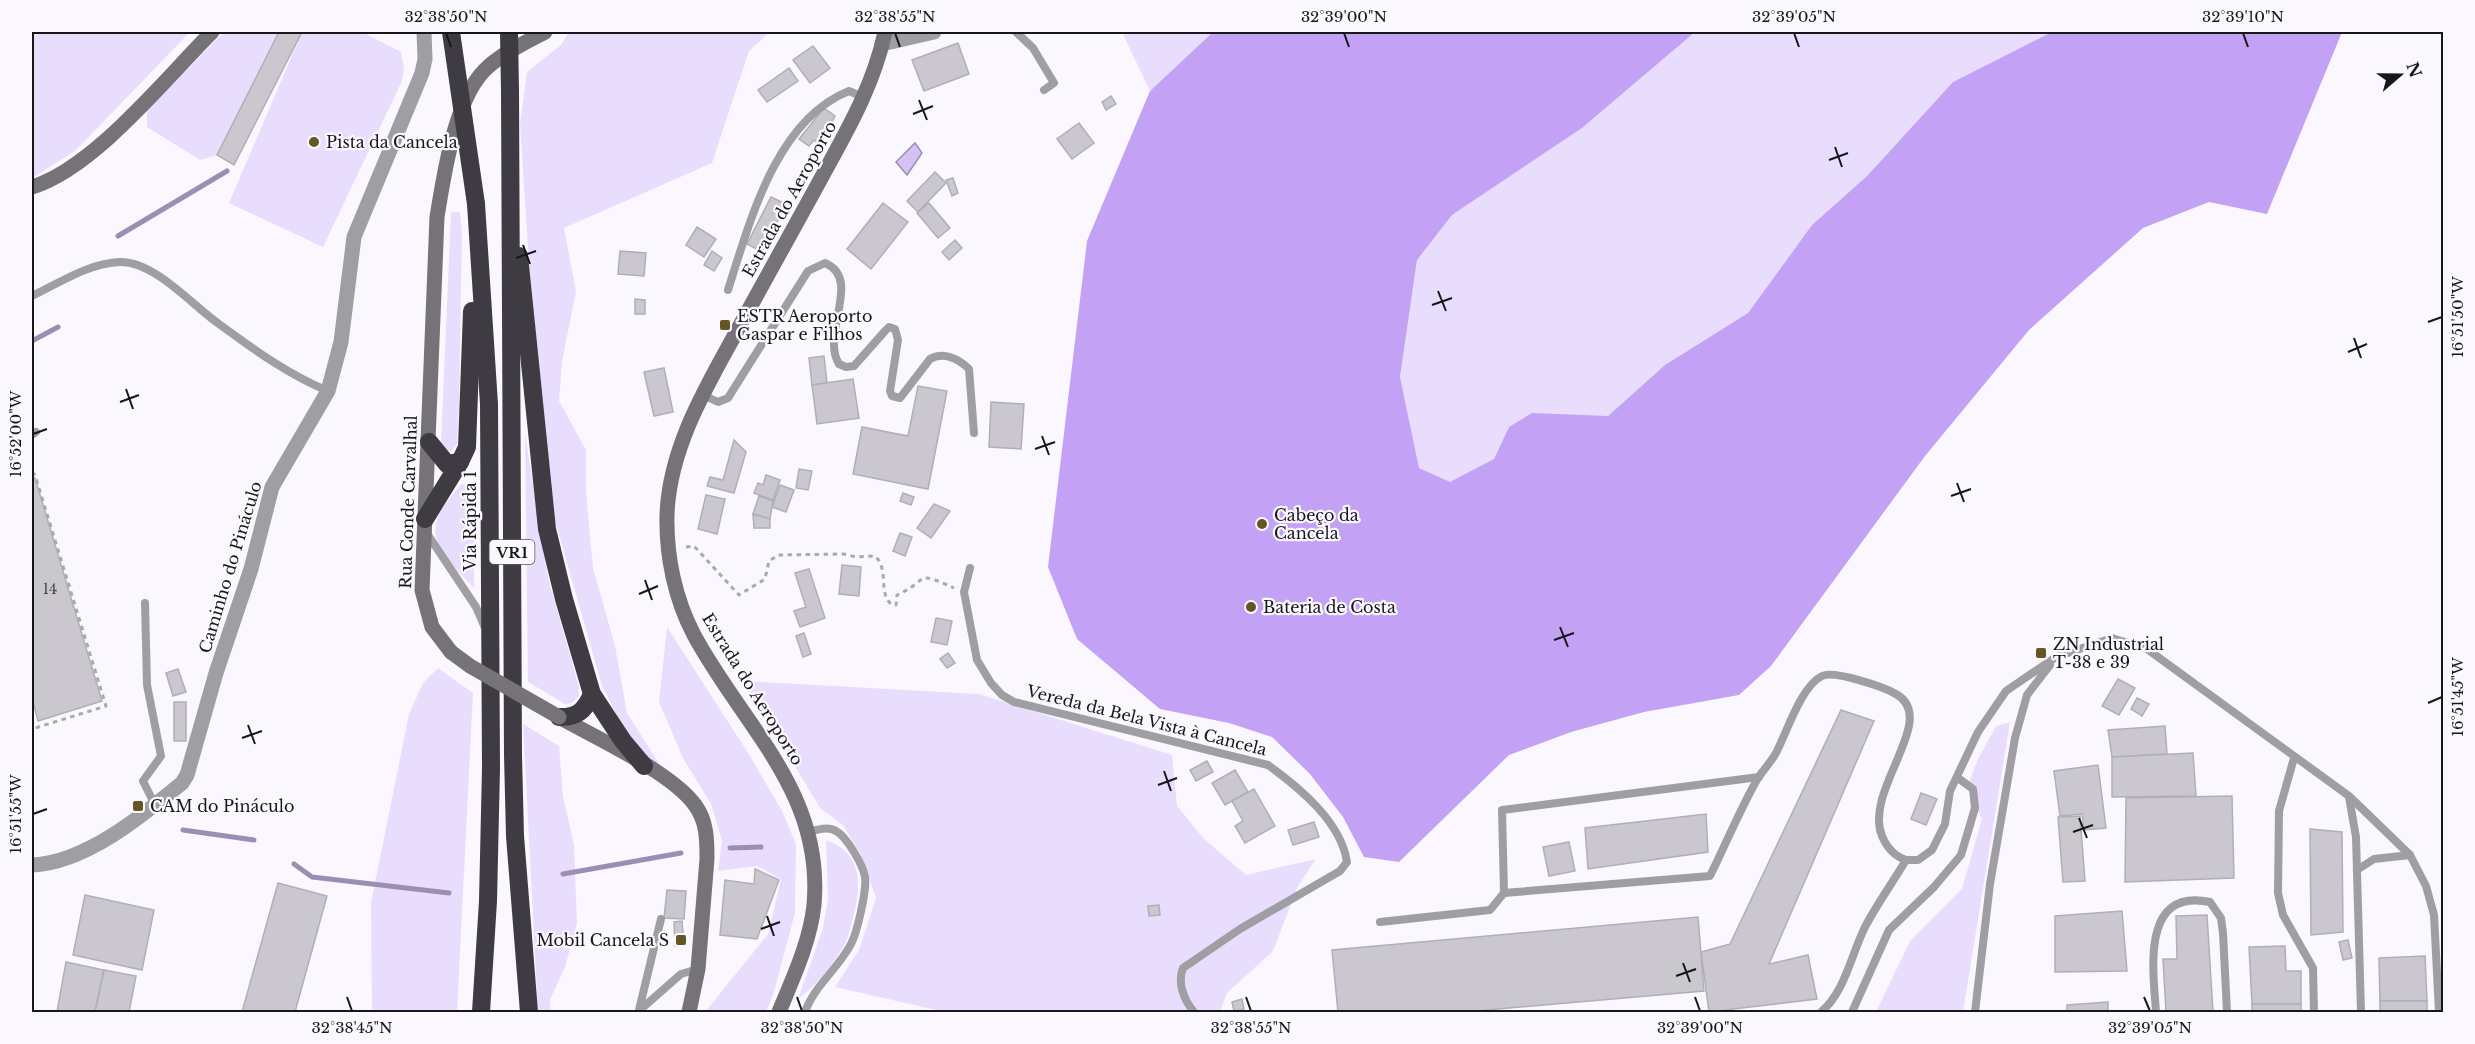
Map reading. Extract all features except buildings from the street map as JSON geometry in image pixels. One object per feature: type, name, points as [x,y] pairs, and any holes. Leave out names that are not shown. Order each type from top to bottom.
[{"type":"highway","name":"Via Rápida 1","points":[[451,32],[476,212],[489,404],[489,901],[481,1012]]},
{"type":"highway","name":"VR1","points":[[509,32],[514,789],[529,1012]]},
{"type":"highway","points":[[509,189],[523,284],[547,529],[592,694],[623,741],[644,766]]},
{"type":"highway","points":[[424,524],[467,447],[470,428],[476,212]]},
{"type":"highway","points":[[429,442],[447,464],[460,462]]},
{"type":"highway","points":[[559,717],[571,718],[578,715],[588,704],[592,694]]},
{"type":"main road","points":[[32,187],[67,171],[98,147],[212,32]]},
{"type":"main road","name":"Rua Conde Carvalhal","points":[[544,32],[489,66],[472,88],[456,126],[446,161],[437,217],[424,524],[424,602],[433,629],[451,652],[470,666],[644,766],[687,795],[696,806],[705,826],[707,859],[698,969],[689,1012]]},
{"type":"main road","name":"Estrada do Aeroporto","points":[[779,1012],[802,956],[814,907],[814,863],[810,832],[790,782],[694,634],[672,574],[667,533],[672,478],[683,437],[703,395],[863,97],[875,72],[883,38]]},
{"type":"street","name":"Caminho do Pináculo","points":[[32,865],[54,863],[80,852],[155,805],[182,783],[187,775],[216,673],[251,569],[272,487],[328,391],[341,342],[354,237],[422,73],[425,59],[424,32]]},
{"type":"street","points":[[883,38],[934,32]]},
{"type":"lane","points":[[1016,32],[1033,48],[1054,83],[1044,90]]},
{"type":"lane","points":[[728,290],[754,211],[790,139],[815,110],[841,94],[849,91],[863,97]]},
{"type":"lane","points":[[32,296],[99,264],[123,262],[146,267],[219,324],[302,380],[328,391]]},
{"type":"lane","points":[[703,395],[718,402],[728,398],[808,271],[825,263],[839,273],[842,281],[832,348],[839,364],[846,367],[854,366],[889,327],[895,329],[898,340],[890,391],[892,396],[900,398],[930,359],[937,354],[945,355],[969,369],[974,433]]},
{"type":"lane","points":[[424,524],[477,607],[489,640]]},
{"type":"lane","name":"Vereda da Bela Vista à Cancela","points":[[970,568],[963,592],[977,660],[1002,695],[1014,702],[1268,765],[1291,781],[1312,803],[1345,846],[1347,862],[1340,871],[1240,929],[1183,968],[1180,976],[1184,996],[1194,1012]]},
{"type":"lane","points":[[145,603],[147,685],[161,756],[143,781],[155,805]]},
{"type":"lane","points":[[1504,893],[1710,876],[1759,777],[1775,755],[1806,692],[1824,675],[1840,675],[1895,694],[1910,710],[1911,721],[1880,801],[1878,828],[1890,851],[1906,860],[1918,860],[1932,850],[1945,824],[1950,791],[1978,732],[2006,692],[2056,657],[2112,638],[2147,649],[2349,796],[2410,855],[2426,886],[2434,915],[2439,1012]]},
{"type":"lane","points":[[1975,1012],[1990,884],[2015,738],[2027,694],[2056,657]]},
{"type":"lane","points":[[2294,758],[2279,811],[2277,893],[2283,915],[2313,968],[2314,1012]]},
{"type":"lane","points":[[1380,922],[1490,910],[1504,893],[1502,810],[1759,777]]},
{"type":"lane","points":[[1852,1012],[1889,930],[1934,887],[1961,855],[1975,808],[1972,789],[1958,778]]},
{"type":"lane","points":[[2349,796],[2356,837],[2361,1012]]},
{"type":"lane","points":[[805,1012],[809,1001],[851,944],[864,895],[865,878],[856,855],[837,831],[822,828],[810,832]]},
{"type":"lane","points":[[2357,870],[2374,859],[2410,855]]},
{"type":"lane","points":[[1821,1012],[1828,1006],[1841,985],[1866,926],[1906,860]]},
{"type":"lane","points":[[2156,1012],[2153,962],[2158,924],[2172,907],[2182,901],[2194,899],[2210,902],[2221,918],[2227,1012]]},
{"type":"lane","points":[[638,1011],[661,919]]},
{"type":"lane","points":[[638,1011],[681,974],[698,969]]},
{"type":"path","points":[[32,472],[35,475],[106,706],[32,729]]},
{"type":"path","points":[[687,556],[686,545],[694,546],[739,595],[765,579],[770,561],[778,555],[844,554],[856,557],[870,555],[881,562],[884,568],[883,588],[892,605],[896,605],[897,595],[907,590],[921,577],[928,576],[963,592]]},
{"type":"shaded area","points":[[36,32],[190,32],[75,151],[32,178],[32,38]]},
{"type":"shaded area","points":[[224,32],[279,32],[217,155],[200,160],[147,127],[147,110]]},
{"type":"shaded area","name":"Pista da Cancela","points":[[302,32],[362,32],[401,52],[404,69],[402,81],[323,247],[229,203]]},
{"type":"shaded area","points":[[569,32],[770,32],[749,51],[712,163],[564,228],[576,291],[562,362],[559,401],[586,450],[586,492],[593,568],[615,646],[627,713],[665,773],[630,741],[602,686],[554,517],[532,309],[520,124],[527,72],[561,45]]},
{"type":"shaded area","points":[[1122,32],[1213,32],[1150,91]]},
{"type":"shaded area","points":[[1213,32],[1695,32],[1582,128],[1452,215],[1417,260],[1400,377],[1419,468],[1450,482],[1494,459],[1509,427],[1532,413],[1608,416],[1665,365],[1748,313],[1812,225],[1867,176],[1953,82],[2052,32],[2342,32],[2267,214],[2209,202],[2143,228],[2029,330],[1925,456],[1771,666],[1739,695],[1644,712],[1571,732],[1509,755],[1399,862],[1364,857],[1343,817],[1310,774],[1272,737],[1229,723],[1160,709],[1077,639],[1048,567],[1087,241],[1150,91]]},
{"type":"shaded area","points":[[1695,32],[2052,32],[1953,82],[1867,176],[1812,225],[1748,313],[1665,365],[1608,416],[1509,427],[1494,459],[1450,483],[1419,468],[1400,377],[1417,260],[1452,215],[1582,128]]},
{"type":"shaded area","points":[[915,143],[922,153],[907,175],[896,162]]},
{"type":"shaded area","points":[[451,212],[460,212],[462,232],[459,406],[457,444],[451,451],[446,450],[441,443]]},
{"type":"shaded area","points":[[525,434],[548,578],[579,687],[579,696],[572,703],[565,704],[528,682]]},
{"type":"shaded area","points":[[461,484],[475,487],[474,588],[446,557],[435,530],[441,510]]},
{"type":"shaded area","points":[[667,627],[750,756],[782,811],[796,844],[795,913],[774,992],[766,1012],[705,1012],[768,934],[781,879],[757,866],[718,871],[722,841],[711,804],[683,758],[659,702]]},
{"type":"shaded area","points":[[438,668],[473,693],[457,1012],[372,1012],[371,903],[409,714],[423,683]]},
{"type":"shaded area","points":[[744,681],[979,694],[1172,755],[1177,806],[1204,839],[1246,875],[1316,859],[1298,886],[1273,951],[1227,993],[1220,1012],[945,1012],[835,987],[859,950],[876,898],[860,853],[843,825],[820,808]]},
{"type":"shaded area","points":[[2010,722],[1963,1012],[1876,1012],[1910,941],[1962,889],[1982,819],[1967,787],[1978,759],[1996,726]]},
{"type":"shaded area","points":[[523,724],[559,746],[563,796],[574,845],[577,923],[565,967],[550,1000],[551,1012],[538,1012]]},
{"type":"shaded area","points":[[826,840],[848,854],[854,863],[858,896],[845,944],[823,975],[798,999],[823,928],[828,899]]},
{"type":"waterway","points":[[118,236],[227,171]]},
{"type":"waterway","points":[[32,341],[58,327]]},
{"type":"waterway","points":[[183,830],[254,840]]},
{"type":"waterway","points":[[730,848],[761,847]]},
{"type":"waterway","points":[[563,874],[681,853]]},
{"type":"waterway","points":[[294,864],[312,877],[449,893]]},
{"type":"place","name":"Pista da Cancela","points":[[314,142]]},
{"type":"place","name":"ESTR Aeroporto Gaspar e Filhos","points":[[725,325]]},
{"type":"place","name":"Cabeço da Cancela","points":[[1262,524]]},
{"type":"place","name":"Bateria de Costa","points":[[1251,607]]},
{"type":"place","name":"ZN Industrial T-38 e 39","points":[[2041,653]]},
{"type":"place","name":"CAM do Pináculo","points":[[138,806]]},
{"type":"place","name":"Mobil Cancela S","points":[[681,940]]}]
